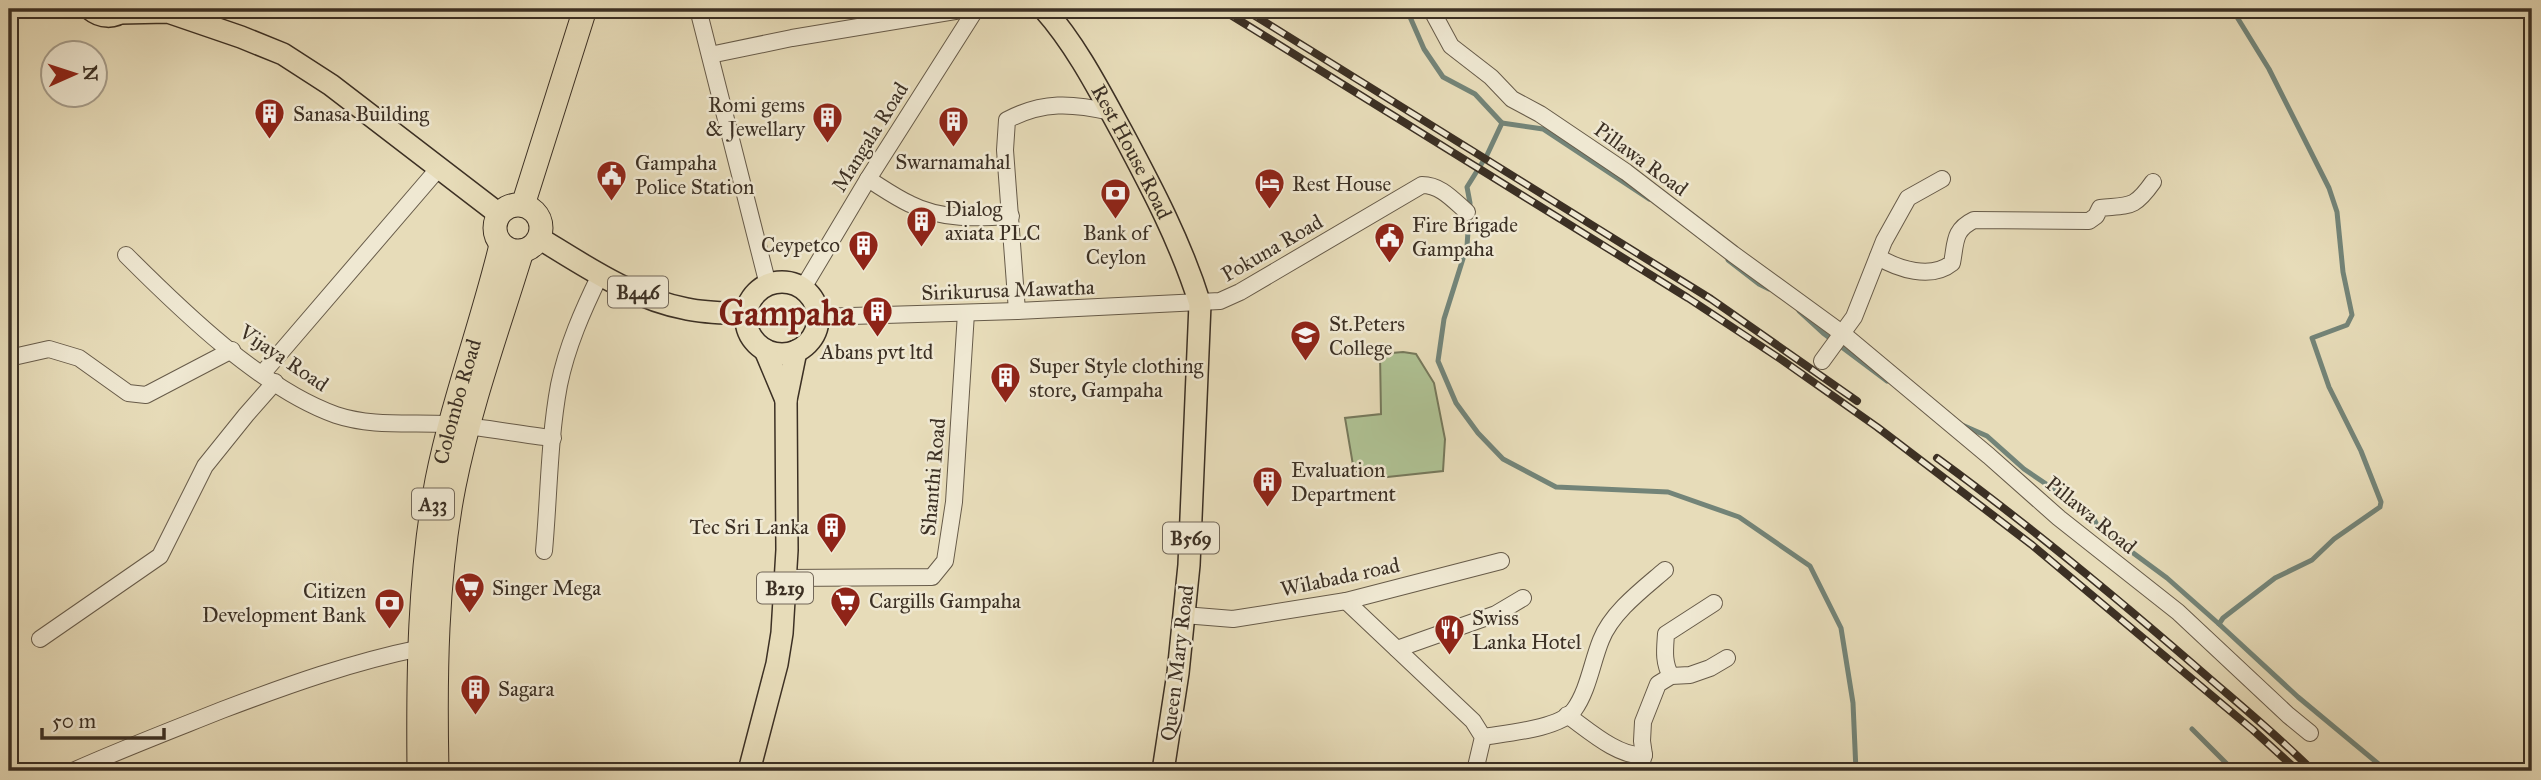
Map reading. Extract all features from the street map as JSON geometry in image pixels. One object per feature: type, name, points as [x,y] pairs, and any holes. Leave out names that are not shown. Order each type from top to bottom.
[{"type":"highway","points":[[523,205],[585,9]]},
{"type":"highway","points":[[523,205],[537,214],[540,222],[521,245],[495,232],[499,214],[505,208],[523,205]]},
{"type":"highway","name":"Colombo Road","points":[[437,771],[424,583],[432,511],[459,426],[482,320],[521,245]]},
{"type":"highway","name":"Colombo Road","points":[[419,771],[430,648]]},
{"type":"main road","points":[[90,9],[104,16],[123,11],[165,11],[283,54],[331,85],[499,214]]},
{"type":"main road","name":"Rest House Road","points":[[1044,9],[1084,65],[1165,214],[1190,270],[1200,304]]},
{"type":"main road","name":"B446","points":[[521,245],[665,303],[688,310],[747,314]]},
{"type":"main road","points":[[789,282],[803,288],[814,302],[818,317],[813,336],[796,351],[781,354],[765,349],[757,344],[750,333],[747,314],[753,296],[768,285],[789,282]]},
{"type":"main road","name":"Queen Mary Road","points":[[1163,771],[1184,615],[1194,485],[1200,304]]},
{"type":"main road","name":"B219","points":[[765,349],[786,400]]},
{"type":"main road","name":"B219","points":[[749,771],[777,664],[782,633],[786,578],[786,400],[796,351]]},
{"type":"street","points":[[698,9],[768,285]]},
{"type":"street","points":[[710,55],[792,38],[967,9]]},
{"type":"street","name":"Mangala Road","points":[[803,288],[868,179],[976,9]]},
{"type":"street","name":"Pillawa Road","points":[[1431,9],[1451,46],[1491,77],[1512,99],[1549,120],[1626,172],[1989,456],[2059,518],[2178,612],[2310,733]]},
{"type":"street","points":[[1017,311],[1005,150],[1007,120],[1030,108],[1084,106],[1111,112]]},
{"type":"street","points":[[40,639],[160,556],[205,466],[269,378],[438,169]]},
{"type":"street","points":[[868,179],[912,206],[940,214],[970,218],[1012,216]]},
{"type":"street","points":[[1822,361],[1854,317],[1878,257],[1908,198],[1942,179]]},
{"type":"street","points":[[1878,257],[1895,268],[1936,271],[1952,264],[1956,235],[1963,225],[1974,220],[2089,221],[2096,216],[2100,208],[2131,205],[2144,196],[2153,182]]},
{"type":"street","name":"Pokuna Road","points":[[1200,304],[1220,301],[1240,292],[1422,185],[1439,188],[1467,212]]},
{"type":"street","name":"Vijaya Road","points":[[126,255],[162,291],[232,350],[306,401],[337,415],[373,422],[459,426],[553,438]]},
{"type":"street","points":[[544,551],[559,384],[577,323],[600,275]]},
{"type":"street","name":"Sirikurusa Mawatha","points":[[818,317],[1200,304]]},
{"type":"street","name":"Shanthi Road","points":[[786,578],[932,577],[946,561],[954,502],[966,313]]},
{"type":"street","points":[[9,358],[49,349],[79,358],[128,393],[146,395],[232,350]]},
{"type":"street","name":"Wilabada road","points":[[1184,615],[1233,619],[1346,601],[1501,561]]},
{"type":"street","points":[[1483,737],[1531,731],[1573,712],[1602,637],[1630,600],[1665,570]]},
{"type":"street","points":[[1397,649],[1496,614],[1523,598]]},
{"type":"street","points":[[1346,601],[1473,721],[1483,737],[1475,771]]},
{"type":"street","points":[[1671,676],[1664,653],[1666,634],[1714,603]]},
{"type":"street","points":[[73,771],[123,748],[298,682],[366,659],[430,648]]},
{"type":"street","points":[[1639,771],[1644,755],[1643,722],[1658,684],[1671,676],[1690,675],[1710,668],[1727,658]]},
{"type":"street","points":[[1567,715],[1605,743],[1636,756],[1644,755]]},
{"type":"street","points":[[1633,771],[1644,755]]},
{"type":"green space","points":[[1380,354],[1416,354],[1434,383],[1445,439],[1443,471],[1378,478],[1354,471],[1345,418],[1381,414]]},
{"type":"waterway","points":[[1408,9],[1424,49],[1443,77],[1475,94],[1502,123],[1487,155],[1467,187],[1470,203],[1467,246],[1444,319],[1438,361],[1456,403],[1478,433],[1503,459],[1556,487],[1668,492],[1739,517],[1810,566],[1841,628],[1853,703],[1856,771]]},
{"type":"waterway","points":[[2232,9],[2269,69],[2329,188],[2337,212],[2343,272],[2352,315],[2347,325],[2312,338],[2329,387],[2361,451],[2381,502],[2380,507],[2334,539],[2312,560],[2275,578],[2219,624],[2298,697],[2387,771]]},
{"type":"waterway","points":[[1502,123],[1543,129],[1649,199]]},
{"type":"waterway","points":[[1728,260],[1769,289]]},
{"type":"waterway","points":[[1799,311],[1823,333],[1887,381]]},
{"type":"waterway","points":[[1962,425],[1987,436],[2024,469],[2092,515],[2098,527],[2167,578],[2219,624]]},
{"type":"waterway","points":[[2192,729],[2234,771]]},
{"type":"railway","points":[[1221,9],[1688,298],[1877,427],[2032,545],[2253,730],[2298,771]]},
{"type":"railway","points":[[1244,9],[1711,299],[1857,401]]},
{"type":"railway","points":[[1937,458],[2100,585],[2255,717],[2313,771]]},
{"type":"place","name":"Sanasa Building","points":[[270,141]]},
{"type":"place","name":"Romi gems & Jewellary","points":[[828,144]]},
{"type":"place","name":"Swarnamahal","points":[[953,149]]},
{"type":"place","name":"Gampaha Police Station","points":[[612,202]]},
{"type":"place","name":"Rest House","points":[[1269,211]]},
{"type":"place","name":"Bank of Ceylon","points":[[1116,220]]},
{"type":"place","name":"Dialog axiata PLC","points":[[922,248]]},
{"type":"place","name":"Fire Brigade Gampaha","points":[[1389,264]]},
{"type":"place","name":"Ceypetco","points":[[863,272]]},
{"type":"place","name":"Abans pvt ltd","points":[[877,339]]},
{"type":"place","name":"St.Peters College","points":[[1306,363]]},
{"type":"place","name":"Super Style clothing store, Gampaha","points":[[1006,405]]},
{"type":"place","name":"Evaluation Department","points":[[1268,509]]},
{"type":"place","name":"Tec Sri Lanka","points":[[832,554]]},
{"type":"place","name":"Singer Mega","points":[[469,615]]},
{"type":"place","name":"Cargills Gampaha","points":[[846,628]]},
{"type":"place","name":"Citizen Development Bank","points":[[389,630]]},
{"type":"place","name":"Swiss Lanka Hotel","points":[[1449,657]]},
{"type":"place","name":"Sagara","points":[[475,716]]},
{"type":"district","name":"Gampaha","points":[[787,313]]}]
